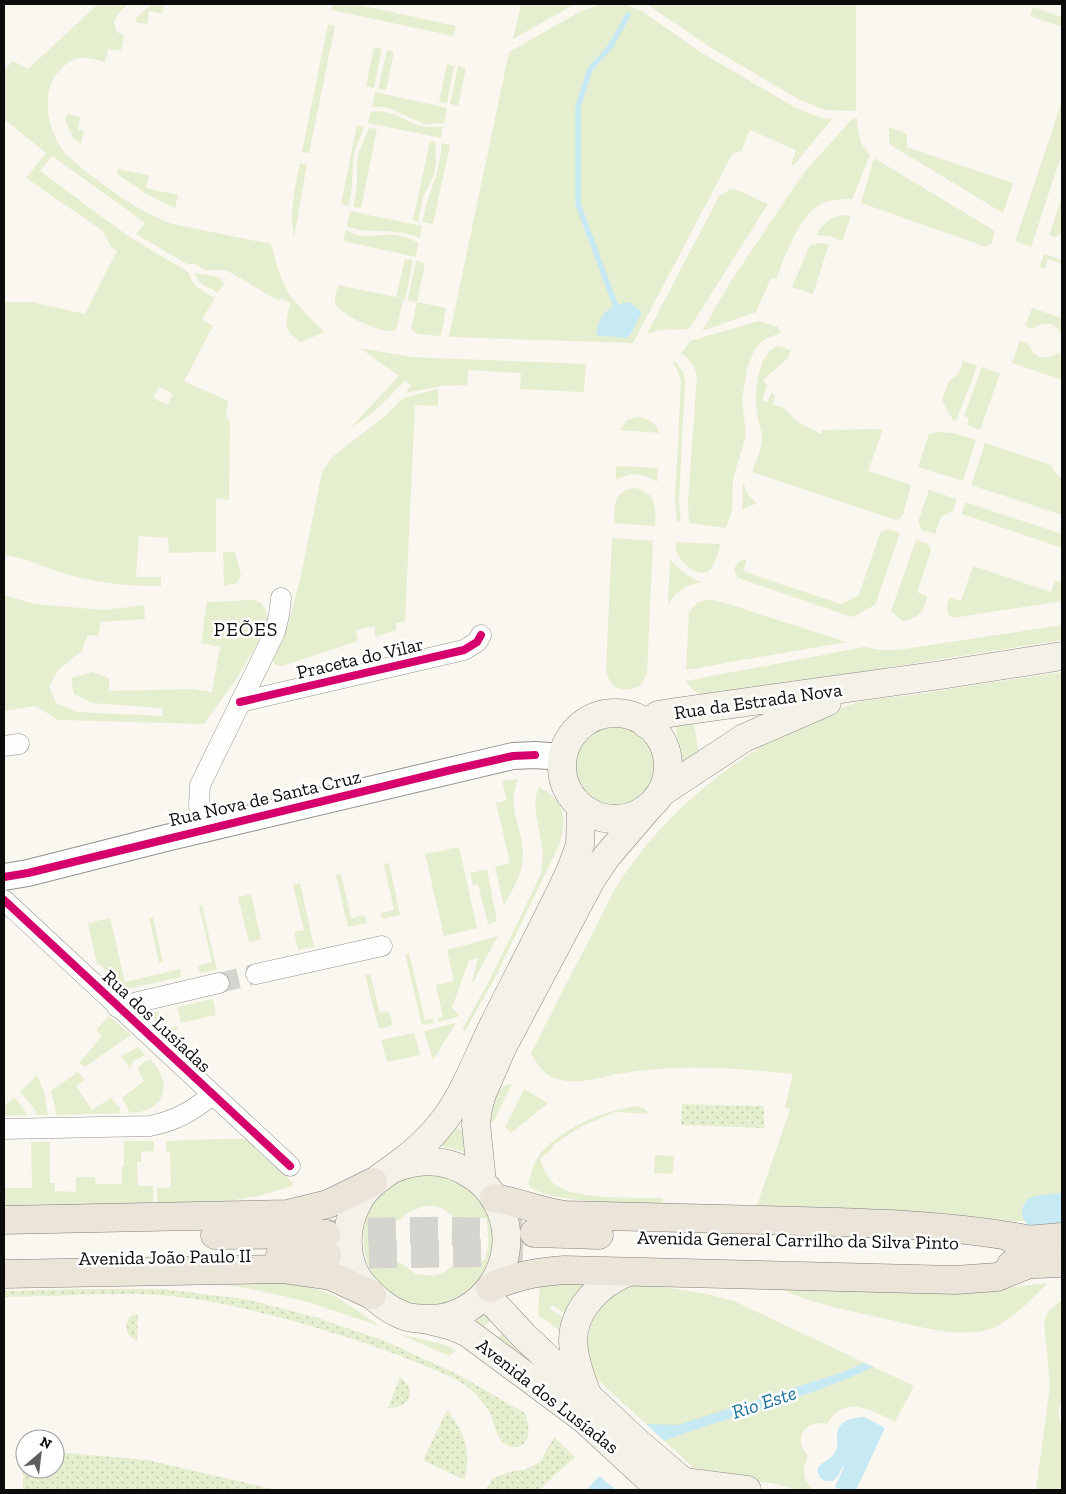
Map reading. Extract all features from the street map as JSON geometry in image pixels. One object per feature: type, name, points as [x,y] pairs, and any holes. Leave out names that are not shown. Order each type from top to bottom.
[{"type":"main road","name":"Rua da Estrada Nova","points":[[646,724],[658,715],[676,712],[1062,656]]},
{"type":"main road","name":"Rua da Estrada Nova","points":[[656,800],[744,738],[810,708],[872,685]]},
{"type":"main road","points":[[581,807],[580,845],[570,872],[465,1086],[444,1120],[421,1146],[365,1190],[354,1209],[348,1230],[348,1241],[355,1272],[360,1282],[372,1295],[387,1307],[402,1315],[424,1319],[456,1314],[476,1303],[487,1292],[502,1267],[506,1244],[504,1220],[488,1190],[476,1124],[482,1094],[502,1048],[592,878],[607,856],[656,800],[667,777],[668,762],[664,747],[657,733],[638,718],[624,714],[609,714],[595,717],[582,725],[572,735],[562,758],[563,775],[569,794],[581,807],[597,816],[614,820],[632,817],[656,800]]},
{"type":"main road","points":[[4,1220],[287,1214],[328,1204],[382,1176],[418,1161],[444,1163],[463,1170],[488,1190],[513,1201],[533,1209],[565,1215],[870,1223],[944,1227],[1003,1235],[1030,1252],[996,1277],[955,1280],[548,1271],[526,1274],[508,1280],[487,1292]]},
{"type":"main road","name":"Avenida General Carrilho da Silva Pinto","points":[[1030,1252],[1062,1237]]},
{"type":"main road","name":"Avenida João Paulo II","points":[[4,1238],[327,1244],[4,1259]]},
{"type":"main road","name":"Avenida General Carrilho da Silva Pinto","points":[[534,1244],[980,1244],[1030,1252],[1062,1263]]},
{"type":"main road","points":[[4,1274],[282,1269],[330,1276],[372,1295]]},
{"type":"main road","points":[[587,1395],[574,1352],[575,1329],[583,1309],[590,1299],[617,1276],[628,1272]]},
{"type":"main road","name":"Avenida dos Lusíadas","points":[[487,1292],[587,1395],[638,1442],[679,1488]]},
{"type":"main road","name":"Avenida dos Lusíadas","points":[[424,1319],[452,1326],[468,1333],[679,1488]]},
{"type":"main road","points":[[679,1488],[747,1490]]},
{"type":"street","points":[[202,830],[199,805],[200,785],[275,632],[281,598]]},
{"type":"street","name":"Praceta do Vilar","points":[[240,702],[464,650],[477,642],[481,635]]},
{"type":"street","name":"Rua Nova de Santa Cruz","points":[[4,877],[28,873],[513,756],[535,755],[562,758]]},
{"type":"street","name":"Rua dos Lusíadas","points":[[4,900],[290,1166]]},
{"type":"street","points":[[256,974],[382,946]]},
{"type":"street","points":[[117,1007],[220,983]]},
{"type":"street","points":[[4,1129],[150,1126],[172,1121],[213,1095]]},
{"type":"green space","points":[[98,4],[128,4],[118,14],[114,22],[116,31],[124,36],[121,51],[108,49],[105,62],[85,58],[72,60],[55,76],[50,86],[48,96],[49,119],[62,149],[84,170],[105,186],[137,207],[160,219],[172,224],[271,244],[280,275],[288,292],[310,318],[325,332],[301,342],[288,330],[287,316],[290,303],[281,298],[279,301],[226,270],[205,270],[195,264],[187,264],[136,234],[145,223],[52,156],[40,171],[128,236],[188,272],[195,286],[215,298],[202,319],[213,326],[184,381],[228,401],[226,416],[230,422],[229,500],[216,498],[216,552],[169,553],[168,538],[139,536],[136,577],[161,577],[161,586],[140,586],[98,581],[4,555],[4,302],[32,302],[85,314],[117,251],[111,247],[103,231],[26,178],[46,153],[4,119],[4,70],[13,61],[28,69]],"holes":[[[159,387],[173,394],[167,405],[153,398]]]},
{"type":"green space","points":[[152,4],[164,4],[162,14],[149,11],[147,24],[136,22],[136,18]]},
{"type":"green space","points":[[333,4],[355,4],[456,26],[453,36],[331,10]]},
{"type":"green space","points":[[521,4],[575,4],[513,39]]},
{"type":"green space","points":[[602,4],[625,4],[642,11],[702,53],[796,108],[822,118],[832,119],[794,165],[791,164],[796,150],[750,130],[741,151],[733,153],[633,343],[449,337],[509,52],[581,11]]},
{"type":"green space","points":[[647,4],[856,4],[856,111],[826,110],[800,100],[708,46]]},
{"type":"green space","points":[[1033,7],[1062,17],[1062,27],[1030,16]]},
{"type":"green space","points":[[328,24],[335,26],[309,153],[302,152]]},
{"type":"green space","points":[[374,47],[382,49],[374,88],[366,86]]},
{"type":"green space","points":[[387,50],[394,52],[386,90],[378,89]]},
{"type":"green space","points":[[447,64],[454,66],[447,103],[439,102]]},
{"type":"green space","points":[[458,66],[466,68],[458,106],[450,104]]},
{"type":"green space","points":[[375,92],[447,108],[444,123],[424,124],[387,107],[372,107]]},
{"type":"green space","points":[[1062,101],[1062,153],[1031,247],[1015,241]]},
{"type":"green space","points":[[371,112],[388,112],[424,126],[443,126],[441,138],[368,123]]},
{"type":"green space","points":[[68,114],[80,117],[78,130],[84,131],[81,144],[75,139],[69,129],[65,118]]},
{"type":"green space","points":[[857,118],[860,138],[870,155],[852,199],[825,202],[813,209],[806,217],[799,226],[788,248],[776,279],[771,278],[756,312],[702,331],[731,281],[806,170],[852,119]]},
{"type":"green space","points":[[357,125],[364,127],[354,157],[352,189],[348,206],[341,204]]},
{"type":"green space","points":[[889,127],[907,134],[907,147],[1013,183],[1003,213],[889,144]]},
{"type":"green space","points":[[369,128],[377,129],[361,208],[353,207],[357,187],[359,152]]},
{"type":"green space","points":[[430,141],[435,142],[436,162],[434,175],[423,197],[418,221],[413,220]]},
{"type":"green space","points":[[441,143],[450,145],[433,224],[423,222],[427,202],[437,174]]},
{"type":"green space","points":[[874,158],[995,231],[992,243],[986,247],[861,203]]},
{"type":"green space","points":[[300,163],[307,165],[294,238],[292,209]]},
{"type":"green space","points":[[118,169],[149,175],[146,188],[178,195],[175,208],[145,193],[117,174]]},
{"type":"green space","points":[[731,189],[768,204],[689,329],[659,330],[647,334],[719,196]]},
{"type":"green space","points":[[1062,197],[1062,233],[1055,237],[1049,235]]},
{"type":"green space","points":[[350,211],[422,226],[420,238],[401,232],[356,229],[347,226]]},
{"type":"green space","points":[[844,215],[851,216],[842,241],[830,236],[816,235],[827,221]]},
{"type":"green space","points":[[346,230],[365,236],[396,235],[407,238],[418,243],[416,257],[343,241]]},
{"type":"green space","points":[[829,244],[813,294],[792,287],[810,245]]},
{"type":"green space","points":[[1044,254],[1062,260],[1062,264],[1048,259],[1045,269],[1039,267]]},
{"type":"green space","points":[[405,259],[413,260],[405,299],[403,299],[397,327],[394,331],[381,329],[354,319],[336,305],[335,298],[338,285],[396,297]]},
{"type":"green space","points":[[416,261],[425,263],[417,302],[408,300]]},
{"type":"green space","points":[[194,273],[220,277],[224,284],[218,293],[200,283]]},
{"type":"green space","points":[[417,302],[446,308],[441,336],[418,334],[411,329]]},
{"type":"green space","points":[[1032,308],[1062,318],[1062,337],[1057,328],[1050,324],[1041,324],[1032,329],[1025,326]]},
{"type":"green space","points":[[759,321],[778,327],[781,333],[767,338],[760,343],[754,351],[747,368],[742,399],[746,436],[733,479],[732,511],[726,528],[689,523],[688,502],[697,376],[691,363],[681,353],[690,341]]},
{"type":"green space","points":[[1020,341],[1028,343],[1033,352],[1040,357],[1048,357],[1057,353],[1062,355],[1062,380],[1012,363]]},
{"type":"green space","points":[[778,346],[791,350],[788,358],[763,380],[767,386],[762,400],[767,402],[772,392],[775,396],[773,404],[784,408],[799,423],[821,434],[822,430],[883,429],[868,471],[911,485],[903,515],[900,518],[896,520],[752,472],[762,442],[756,400],[758,378],[765,358],[770,351]]},
{"type":"green space","points":[[360,348],[412,357],[586,364],[584,392],[520,389],[521,373],[468,370],[467,385],[441,386],[406,393],[411,385],[405,380],[373,413],[350,428],[399,376]]},
{"type":"green space","points":[[675,361],[683,372],[685,380],[679,502],[681,522],[677,521],[675,501],[681,382],[677,369],[673,364]]},
{"type":"green space","points":[[963,361],[977,366],[956,421],[953,420],[942,400],[949,381],[959,373]]},
{"type":"green space","points":[[982,367],[1000,374],[980,430],[967,425],[969,418],[964,416]]},
{"type":"green space","points":[[438,389],[438,406],[415,405],[405,622],[396,623],[396,630],[375,637],[375,626],[356,630],[358,641],[282,666],[275,665],[273,661],[288,625],[300,580],[322,472],[332,457],[384,417],[403,398]]},
{"type":"green space","points":[[636,417],[650,421],[656,426],[659,433],[620,430],[626,421]]},
{"type":"green space","points":[[938,432],[953,433],[976,440],[963,481],[918,467],[929,434]]},
{"type":"green space","points":[[985,443],[1051,465],[1055,473],[1062,478],[1062,515],[971,485]]},
{"type":"green space","points":[[616,466],[658,468],[657,482],[637,474],[627,475],[616,480]]},
{"type":"green space","points":[[743,482],[748,495],[757,503],[742,510]]},
{"type":"green space","points":[[635,488],[648,493],[654,502],[655,526],[614,523],[615,504],[619,495]]},
{"type":"green space","points":[[929,490],[957,499],[953,511],[941,517],[935,534],[922,530],[918,522]]},
{"type":"green space","points":[[965,502],[1062,534],[1062,548],[962,514]]},
{"type":"green space","points":[[889,529],[900,533],[875,605],[852,617],[738,578],[734,570],[738,562],[747,559],[743,571],[841,604],[859,595],[880,533]]},
{"type":"green space","points":[[612,538],[653,541],[647,674],[640,686],[628,689],[614,686],[606,670]]},
{"type":"green space","points":[[916,540],[927,543],[931,550],[917,592],[927,596],[924,607],[919,614],[902,621],[891,611]]},
{"type":"green space","points":[[676,542],[721,544],[710,570],[700,573],[690,568],[681,559],[676,550]]},
{"type":"green space","points":[[223,552],[235,552],[241,575],[237,583],[224,586]]},
{"type":"green space","points":[[670,559],[684,572],[701,582],[682,589],[668,605]]},
{"type":"green space","points":[[973,566],[1051,592],[1055,580],[1062,583],[1062,601],[952,617],[948,613],[947,605],[950,597],[961,601]]},
{"type":"green space","points":[[4,595],[34,604],[104,610],[144,605],[145,619],[101,622],[98,636],[88,635],[81,652],[58,670],[49,686],[56,703],[78,712],[163,716],[162,708],[92,703],[74,694],[71,678],[93,672],[109,678],[109,691],[192,689],[212,692],[220,647],[201,643],[207,602],[254,600],[261,603],[266,610],[268,626],[235,681],[204,724],[58,720],[36,706],[4,711]]},
{"type":"green space","points":[[705,600],[732,605],[846,642],[686,670],[689,612],[697,603]]},
{"type":"green space","points":[[1062,625],[1062,640],[712,695],[697,692],[686,681],[864,647],[897,650]]},
{"type":"green space","points":[[1062,672],[1062,1221],[974,1221],[756,1208],[790,1109],[785,1108],[793,1074],[717,1068],[671,1068],[630,1072],[589,1080],[569,1081],[550,1076],[540,1067],[531,1053],[615,889],[632,863],[673,816],[720,775],[772,741],[800,726],[849,705]]},
{"type":"green space","points":[[693,718],[699,754],[677,772],[679,752],[675,721]]},
{"type":"green space","points":[[607,724],[623,724],[632,727],[646,736],[655,750],[658,767],[655,784],[646,798],[632,807],[623,810],[607,810],[591,803],[579,791],[572,775],[572,759],[579,743],[591,731]]},
{"type":"green space","points":[[518,779],[515,790],[514,809],[522,845],[523,862],[516,882],[504,906],[495,867],[510,863],[496,803],[507,800],[502,781]]},
{"type":"green space","points":[[539,787],[554,798],[562,810],[564,825],[560,843],[494,980],[465,1031],[462,1030],[490,979],[541,874],[542,846],[535,809],[536,794]]},
{"type":"green space","points":[[459,847],[477,928],[444,936],[425,854]]},
{"type":"green space","points":[[389,863],[400,915],[382,919],[381,913],[394,910],[384,864]]},
{"type":"green space","points":[[487,869],[497,922],[488,924],[478,884],[473,885],[470,873]]},
{"type":"green space","points":[[341,874],[351,918],[365,915],[367,923],[348,927],[336,875]]},
{"type":"green space","points":[[300,883],[314,947],[298,950],[294,932],[304,930],[293,885]]},
{"type":"green space","points":[[251,894],[261,939],[249,942],[238,897]]},
{"type":"green space","points":[[202,905],[217,970],[200,973],[198,966],[212,962],[199,906]]},
{"type":"green space","points":[[153,917],[163,962],[159,963],[149,918]]},
{"type":"green space","points":[[110,918],[125,982],[180,969],[181,977],[127,989],[120,988],[121,983],[99,964],[97,965],[88,923]]},
{"type":"green space","points":[[498,936],[473,982],[478,958],[469,960],[452,1008],[460,1016],[439,1022],[437,1018],[443,1017],[436,985],[454,981],[447,950]]},
{"type":"green space","points":[[409,953],[425,1020],[433,1019],[434,1023],[422,1025],[405,954]]},
{"type":"green space","points":[[370,974],[380,1013],[389,1011],[393,1025],[379,1029],[365,975]]},
{"type":"green space","points":[[213,999],[216,1015],[181,1023],[177,1007]]},
{"type":"green space","points":[[155,1011],[165,1016],[168,1028],[177,1026],[178,1029],[162,1034],[155,1024]]},
{"type":"green space","points":[[109,1016],[131,1035],[85,1067],[79,1063],[102,1036],[96,1030]]},
{"type":"green space","points":[[456,1023],[433,1060],[424,1031]]},
{"type":"green space","points":[[414,1033],[420,1055],[387,1062],[381,1040]]},
{"type":"green space","points":[[138,1047],[145,1055],[133,1061],[130,1069],[121,1056]]},
{"type":"green space","points":[[150,1059],[158,1068],[162,1078],[164,1087],[162,1095],[152,1108],[130,1113],[122,1098],[144,1081],[138,1068]]},
{"type":"green space","points":[[78,1072],[85,1080],[76,1086],[92,1110],[111,1098],[120,1108],[120,1113],[56,1115],[51,1091]]},
{"type":"green space","points":[[37,1075],[44,1092],[48,1115],[37,1115],[34,1108],[20,1092]]},
{"type":"green space","points":[[512,1084],[493,1123],[486,1121],[493,1096],[500,1088]]},
{"type":"green space","points":[[524,1089],[548,1103],[511,1133],[505,1127]]},
{"type":"green space","points":[[14,1097],[27,1115],[4,1116],[4,1107]]},
{"type":"green space","points":[[682,1104],[764,1106],[764,1128],[681,1125]]},
{"type":"green space","points":[[636,1106],[645,1109],[649,1114],[615,1112],[582,1126],[553,1145],[551,1150],[540,1159],[551,1181],[562,1189],[575,1193],[605,1197],[663,1198],[663,1204],[568,1199],[535,1190],[528,1183],[534,1164],[540,1154],[560,1136],[596,1116]]},
{"type":"green space","points":[[453,1127],[466,1132],[468,1153],[441,1146]]},
{"type":"green space","points":[[247,1139],[293,1183],[293,1186],[258,1196],[223,1202],[158,1207],[157,1188],[171,1187],[170,1152],[166,1152],[166,1141]]},
{"type":"green space","points":[[124,1141],[154,1141],[154,1151],[141,1152],[141,1162],[137,1162],[138,1186],[153,1186],[153,1207],[4,1210],[4,1188],[32,1188],[31,1142],[50,1142],[50,1183],[55,1183],[55,1191],[76,1192],[76,1177],[95,1177],[96,1184],[122,1184]]},
{"type":"green space","points":[[655,1155],[674,1156],[673,1174],[654,1173]]},
{"type":"green space","points":[[435,1171],[469,1182],[498,1226],[489,1277],[448,1306],[410,1305],[389,1294],[376,1279],[368,1264],[364,1249],[364,1232],[367,1217],[374,1202],[384,1189],[402,1177]],"holes":[[[424,1206],[442,1208],[457,1219],[486,1218],[488,1239],[485,1260],[458,1262],[443,1273],[434,1276],[416,1274],[401,1263],[378,1262],[374,1240],[377,1218],[401,1220],[407,1213]]]},
{"type":"green space","points":[[601,1278],[570,1317],[552,1305],[550,1309],[569,1321],[566,1335],[538,1315],[540,1279]]},
{"type":"green space","points":[[202,1281],[287,1283],[319,1290],[347,1303],[383,1327],[308,1302],[256,1290]]},
{"type":"green space","points":[[1048,1283],[1023,1307],[1002,1323],[983,1331],[969,1332],[923,1328],[815,1302],[776,1287],[969,1292]]},
{"type":"green space","points":[[646,1284],[707,1294],[734,1301],[914,1386],[895,1422],[868,1409],[850,1407],[842,1409],[827,1424],[819,1423],[807,1427],[801,1437],[803,1450],[808,1456],[804,1474],[807,1482],[814,1490],[799,1490],[772,1483],[735,1479],[731,1474],[694,1468],[597,1379],[591,1366],[588,1353],[590,1327],[603,1303],[626,1287]]},
{"type":"green space","points":[[162,1289],[245,1299],[315,1317],[385,1341],[457,1374],[525,1413],[528,1428],[527,1439],[523,1445],[516,1447],[502,1442],[489,1411],[480,1399],[465,1385],[447,1375],[379,1348],[293,1321],[232,1306],[170,1296],[108,1294],[4,1297],[4,1291]]},
{"type":"green space","points":[[1062,1300],[1062,1397],[1058,1413],[1062,1428],[1062,1490],[1036,1490],[1050,1386],[1044,1323],[1048,1312]]},
{"type":"green space","points":[[487,1311],[493,1319],[480,1329],[469,1323]]},
{"type":"green space","points":[[138,1314],[137,1341],[128,1335],[126,1325],[130,1316]]},
{"type":"green space","points":[[505,1332],[570,1395],[494,1340]]},
{"type":"green space","points":[[400,1334],[446,1345],[456,1351],[449,1356]]},
{"type":"green space","points":[[400,1377],[409,1388],[409,1398],[402,1405],[388,1408]]},
{"type":"green space","points":[[447,1410],[458,1427],[465,1443],[467,1460],[464,1480],[423,1460]]},
{"type":"green space","points":[[554,1437],[575,1457],[539,1490],[486,1490],[493,1478],[513,1471],[524,1470],[540,1462]]},
{"type":"green space","points":[[65,1453],[148,1460],[276,1490],[23,1490],[23,1479],[65,1479]]},
{"type":"water","points":[[629,302],[642,312],[627,338],[596,335],[599,321],[610,308]]},
{"type":"water","points":[[864,1363],[873,1367],[796,1398],[664,1441],[646,1424],[678,1425],[843,1372]]},
{"type":"water","points":[[864,1417],[885,1428],[856,1490],[842,1490],[835,1487],[843,1466],[833,1481],[826,1481],[820,1478],[817,1470],[836,1451],[837,1435],[840,1426],[850,1419]]},
{"type":"water","points":[[599,1476],[616,1490],[586,1490]]},
{"type":"waterway","points":[[615,304],[578,204],[578,107],[590,69],[610,47],[628,15]]},
{"type":"waterway","name":"Rio Este","points":[[1038,1212],[1062,1209]]},
{"type":"tunnel","points":[[219,983],[256,974]]},
{"type":"tunnel","points":[[326,1234],[427,1231],[528,1233]]},
{"type":"tunnel","points":[[327,1255],[534,1254]]},
{"type":"cycle path","points":[[240,702],[464,650],[477,642],[481,635]]},
{"type":"cycle path","points":[[4,877],[28,873],[451,770],[513,756],[535,755]]},
{"type":"cycle path","points":[[4,900],[290,1166]]},
{"type":"district","name":"PEÕES","points":[[246,629]]}]
